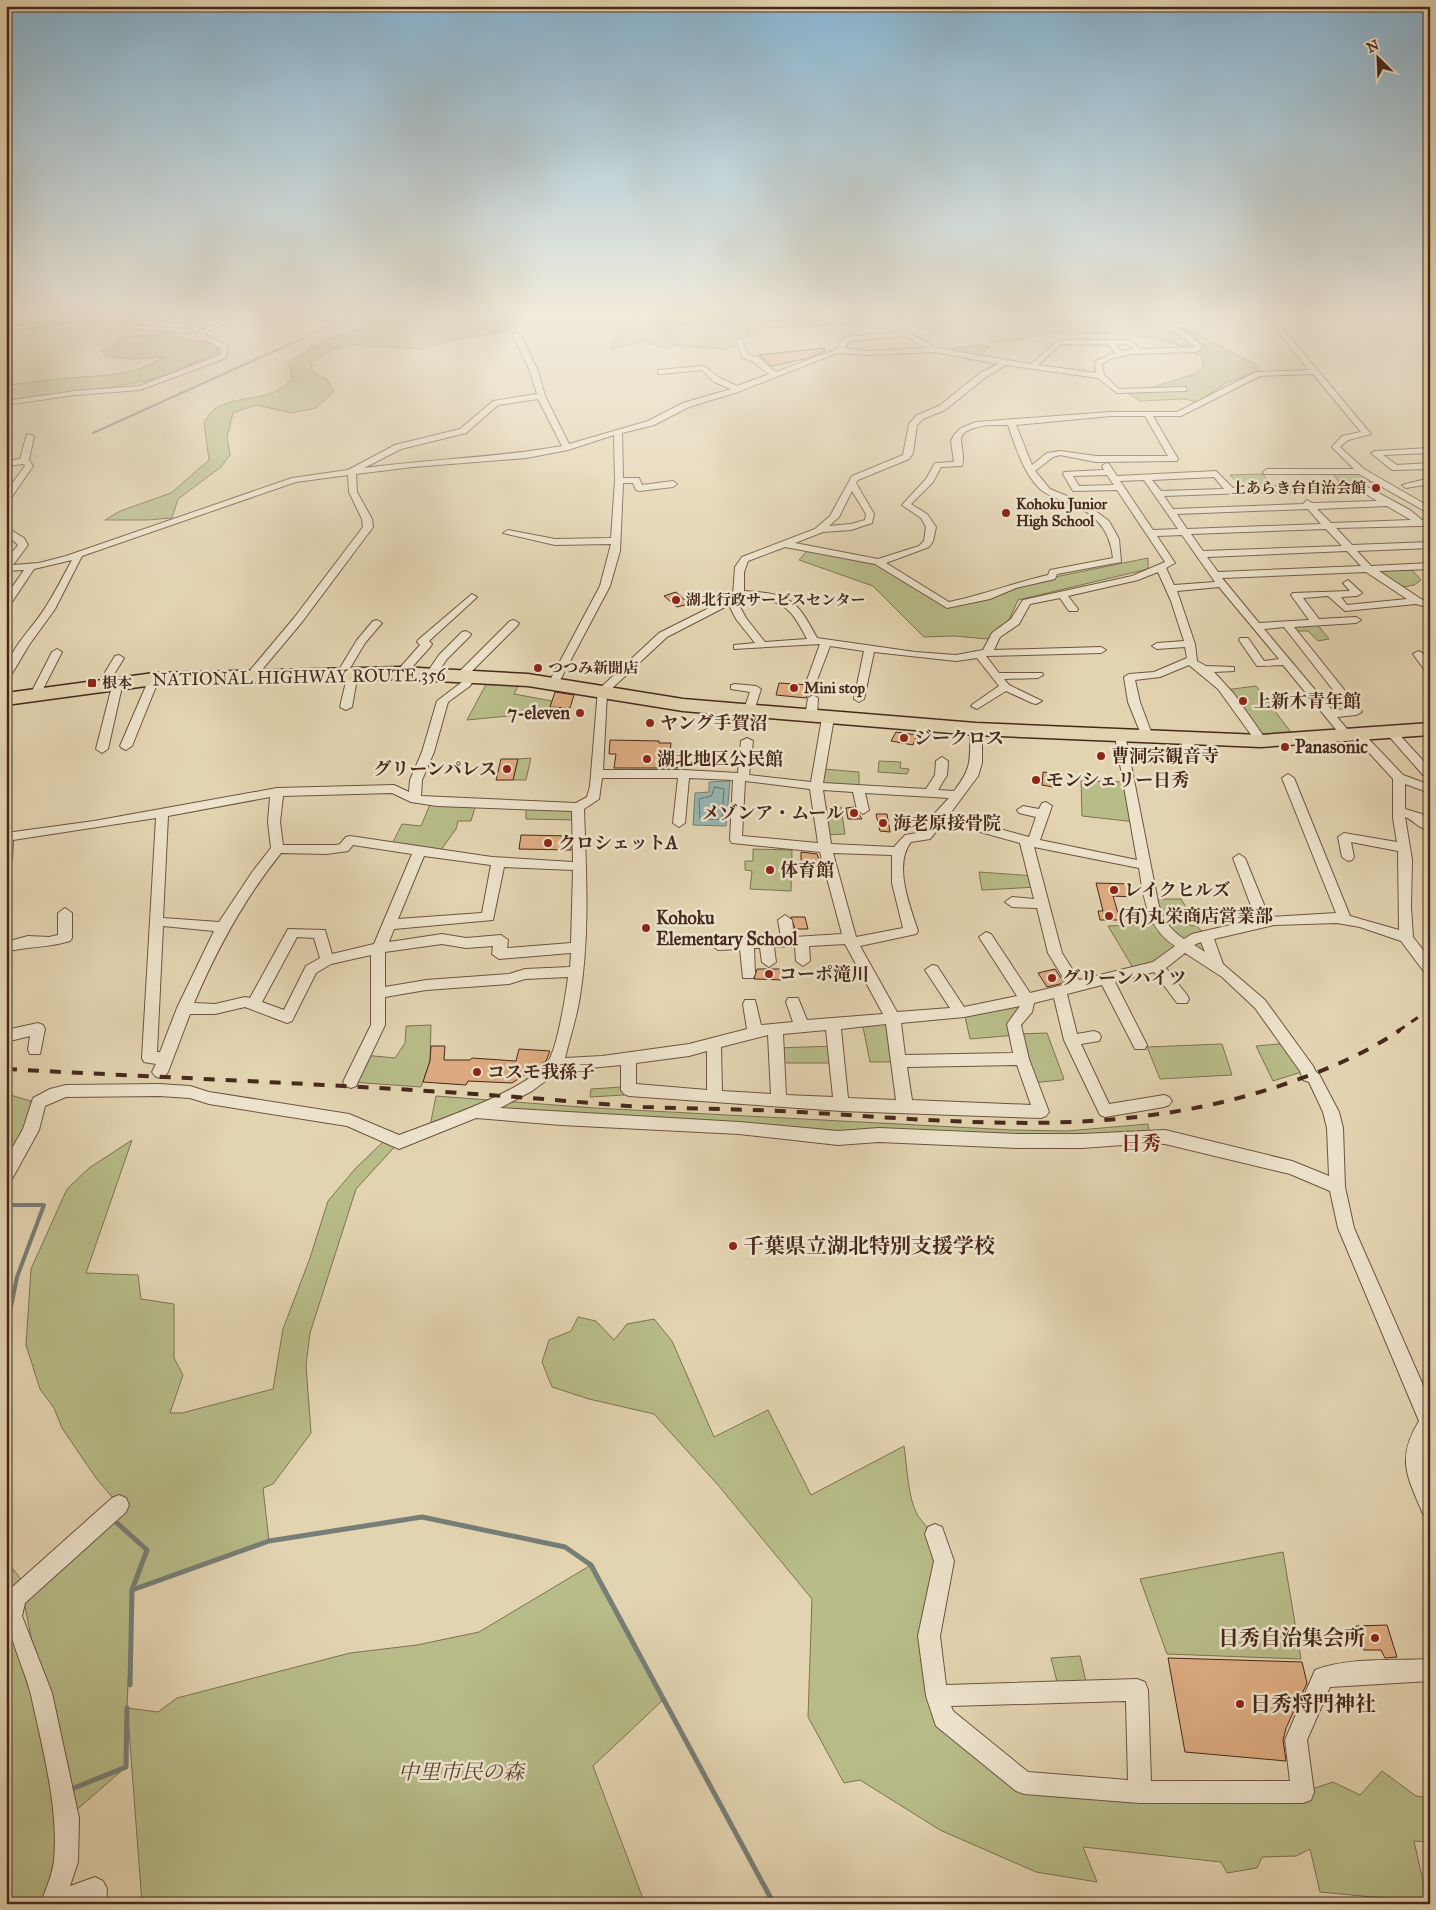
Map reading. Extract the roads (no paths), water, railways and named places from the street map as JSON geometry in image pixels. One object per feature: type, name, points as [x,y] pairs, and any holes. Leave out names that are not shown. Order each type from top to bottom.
[{"type":"highway","name":"NATIONAL HIGHWAY ROUTE 356","points":[[6,699],[111,683],[154,679],[401,673],[466,675],[553,684],[683,705],[749,712],[817,711],[976,729],[1147,737],[1189,748],[1261,740],[1430,729]]},
{"type":"street","points":[[352,471],[398,446],[463,431],[492,406]]},
{"type":"street","points":[[546,406],[567,447]]},
{"type":"street","points":[[6,568],[31,567],[77,555],[203,513],[268,488],[306,478],[438,461],[516,456],[567,447],[651,423],[682,406]]},
{"type":"street","points":[[762,645],[741,619],[735,597],[740,564],[745,559],[820,529],[834,517],[855,478],[906,457],[909,453],[913,424],[920,417],[944,406]]},
{"type":"street","points":[[784,544],[878,562],[886,561],[905,553],[920,551],[930,540],[930,523],[906,504],[930,480],[938,465],[959,464],[955,451],[957,436],[974,426],[1110,414],[1185,412],[1196,406]]},
{"type":"street","points":[[1344,406],[1367,434],[1345,438],[1336,444],[1339,451],[1361,471],[1430,511]]},
{"type":"street","points":[[1030,471],[1050,455],[1060,453],[1096,459],[1174,459],[1147,413]]},
{"type":"street","points":[[878,562],[940,601],[954,605],[987,597],[1013,586],[1052,577],[1054,572],[1118,560],[1115,534],[1101,518],[1087,509],[1046,490],[1030,471],[1012,423]]},
{"type":"street","points":[[553,684],[582,634],[605,586],[615,551],[619,480],[618,431]]},
{"type":"street","points":[[24,461],[30,436]]},
{"type":"street","points":[[1430,450],[1375,453],[1395,468],[1430,466]]},
{"type":"street","points":[[6,464],[24,461],[28,462],[29,466],[6,499]]},
{"type":"street","points":[[1409,468],[1430,480]]},
{"type":"street","points":[[251,676],[298,620],[368,527],[367,519],[353,492],[352,471]]},
{"type":"street","points":[[1267,472],[1361,471]]},
{"type":"street","points":[[983,654],[990,650],[996,634],[1009,627],[1017,619],[1023,605],[1062,594],[1135,578],[1170,563],[1170,560],[1153,534],[1113,476],[1146,477],[1216,474],[1230,491]]},
{"type":"street","points":[[1146,477],[1187,532],[1219,580],[1330,714],[1399,778],[1430,789]]},
{"type":"street","points":[[619,480],[636,480],[639,488],[673,484]]},
{"type":"street","points":[[1406,485],[1430,480]]},
{"type":"street","points":[[1286,481],[1347,548],[1369,569],[1417,600],[1430,606]]},
{"type":"street","points":[[820,529],[842,529],[861,525],[869,521],[870,514],[852,484]]},
{"type":"street","points":[[1159,494],[1360,486],[1370,494],[1425,523]]},
{"type":"street","points":[[1172,512],[1388,503]]},
{"type":"street","points":[[1153,534],[1425,523]]},
{"type":"street","points":[[6,530],[22,540],[23,545],[6,568]]},
{"type":"street","points":[[508,533],[555,542],[615,541]]},
{"type":"street","points":[[1202,554],[1430,545]]},
{"type":"street","points":[[6,675],[24,644],[50,609],[78,557],[77,555]]},
{"type":"street","points":[[1172,588],[1219,580],[1430,566]]},
{"type":"street","points":[[6,603],[31,567]]},
{"type":"street","points":[[1161,568],[1172,588],[1190,644],[1192,662]]},
{"type":"street","points":[[1317,623],[1296,596],[1357,593],[1348,583]]},
{"type":"street","points":[[1062,594],[1073,609]]},
{"type":"street","points":[[6,860],[6,837],[162,813],[277,792],[394,789],[415,799],[466,804],[578,807],[593,799],[599,774],[598,738],[602,692],[674,627],[735,597],[760,595],[789,601],[796,608],[814,641]]},
{"type":"street","points":[[1333,595],[1345,608],[1417,600]]},
{"type":"street","points":[[401,673],[428,644],[422,642],[472,597]]},
{"type":"street","points":[[1256,626],[1356,620]]},
{"type":"street","points":[[346,708],[348,673],[361,642],[377,623]]},
{"type":"street","points":[[415,799],[416,780],[428,752],[443,701],[466,684],[466,675],[514,624]]},
{"type":"street","points":[[1287,624],[1356,712],[1330,714]]},
{"type":"street","points":[[431,674],[443,658],[466,634]]},
{"type":"street","points":[[1244,640],[1261,664],[1286,662]]},
{"type":"street","points":[[738,647],[814,641],[956,658],[983,654],[1101,650]]},
{"type":"street","points":[[812,680],[826,642]]},
{"type":"street","points":[[1157,646],[1190,644]]},
{"type":"street","points":[[857,693],[870,648]]},
{"type":"street","points":[[35,695],[57,652]]},
{"type":"street","points":[[983,654],[1005,687],[1036,701]]},
{"type":"street","points":[[1418,654],[1430,670]]},
{"type":"street","points":[[102,749],[111,683],[118,658]]},
{"type":"street","points":[[1147,737],[1134,702],[1129,677],[1156,675],[1192,662],[1206,669],[1219,682],[1261,740]]},
{"type":"street","points":[[1206,669],[1230,669]]},
{"type":"street","points":[[996,676],[1038,675]]},
{"type":"street","points":[[126,746],[154,679]]},
{"type":"street","points":[[735,687],[756,689],[749,712]]},
{"type":"street","points":[[978,706],[1005,687]]},
{"type":"street","points":[[817,711],[816,786],[825,848],[851,941],[893,1019],[905,1108]]},
{"type":"street","points":[[718,945],[766,942],[851,941],[910,931],[899,889],[897,871],[900,851],[906,839],[912,836],[926,836],[939,816],[972,776],[976,763],[976,729]]},
{"type":"street","points":[[1391,732],[1427,772]]},
{"type":"street","points":[[1121,736],[1144,865],[1156,919],[1171,937],[1217,966],[1260,1004],[1308,1070],[1308,1076],[1314,1078],[1324,1096],[1335,1128],[1337,1187],[1346,1228],[1422,1394],[1429,1423],[1418,1438],[1412,1461],[1430,1507]]},
{"type":"street","points":[[747,741],[741,778],[736,840],[825,848],[900,851]]},
{"type":"street","points":[[930,793],[941,775],[942,761]]},
{"type":"street","points":[[599,774],[684,774],[816,786],[958,795]]},
{"type":"street","points":[[679,824],[684,774]]},
{"type":"street","points":[[1288,778],[1345,920]]},
{"type":"street","points":[[1399,778],[1399,811],[1404,848],[1406,938]]},
{"type":"street","points":[[858,788],[863,810]]},
{"type":"street","points":[[160,1072],[184,1008],[223,927],[254,877],[277,849],[274,822],[277,792]]},
{"type":"street","points":[[555,1065],[571,1014],[577,947],[578,807]]},
{"type":"street","points":[[1023,810],[1044,810],[1029,843],[1055,953],[1076,987]]},
{"type":"street","points":[[1399,811],[1418,817],[1426,826]]},
{"type":"street","points":[[162,813],[149,1058],[166,1058]]},
{"type":"street","points":[[939,816],[1029,843],[1090,857],[1144,865]]},
{"type":"street","points":[[1348,857],[1344,837],[1404,848]]},
{"type":"street","points":[[277,849],[331,850],[344,848],[350,840],[419,852],[498,862],[543,867],[578,866]]},
{"type":"street","points":[[351,1082],[378,1025],[379,948],[391,924],[419,852]]},
{"type":"street","points":[[1238,858],[1264,922]]},
{"type":"street","points":[[391,924],[488,917],[498,862]]},
{"type":"street","points":[[1012,902],[1042,904]]},
{"type":"street","points":[[6,946],[28,941],[49,942],[65,938],[65,913]]},
{"type":"street","points":[[6,1174],[31,1130],[38,1102],[55,1093],[66,1091],[159,1090],[190,1092],[209,1098],[349,1120],[399,1142],[475,1112],[538,1078],[555,1065],[628,1059],[689,1050],[755,1032],[960,1012],[1027,1000],[1157,966],[1165,962],[1192,939],[1264,922],[1305,918],[1345,920],[1362,923],[1406,938],[1427,962],[1430,969]]},
{"type":"street","points":[[786,920],[803,961]]},
{"type":"street","points":[[166,922],[223,927]]},
{"type":"street","points":[[254,1004],[293,932],[320,933],[327,960]]},
{"type":"street","points":[[1206,936],[1217,966]]},
{"type":"street","points":[[628,1059],[629,1090],[905,1108],[1041,1112],[1022,1059],[1014,1024],[1027,1008],[1027,1000],[986,937]]},
{"type":"street","points":[[184,1008],[215,1009],[245,1002],[287,1017],[311,970],[327,960],[379,948],[442,939],[466,943],[501,940],[499,954],[577,947]]},
{"type":"street","points":[[766,942],[769,962]]},
{"type":"street","points":[[747,943],[748,974]]},
{"type":"street","points":[[1157,966],[1182,999]]},
{"type":"street","points":[[932,970],[960,1012]]},
{"type":"street","points":[[379,993],[426,984],[509,979],[525,974],[574,972]]},
{"type":"street","points":[[1106,979],[1140,1045]]},
{"type":"street","points":[[1059,991],[1071,1040],[1106,1111],[1164,1101]]},
{"type":"street","points":[[793,1002],[802,1028]]},
{"type":"street","points":[[750,1004],[755,1032]]},
{"type":"street","points":[[833,1025],[841,1104]]},
{"type":"street","points":[[6,1036],[38,1029],[35,1050]]},
{"type":"street","points":[[775,1030],[779,1101]]},
{"type":"street","points":[[1071,1040],[1094,1037]]},
{"type":"street","points":[[714,1044],[715,1097]]},
{"type":"street","points":[[899,1061],[1022,1059]]},
{"type":"street","points":[[475,1112],[569,1120],[738,1128],[838,1138],[879,1135],[1017,1142],[1082,1142],[1150,1136],[1165,1137],[1292,1168],[1337,1187]]},
{"type":"street","points":[[54,1904],[66,1862],[67,1818],[41,1693],[12,1616],[16,1597],[119,1505]]},
{"type":"street","points":[[935,1534],[944,1561],[934,1603],[929,1636],[937,1696],[944,1718],[1024,1783],[1140,1792],[1303,1792],[1296,1740],[1323,1678],[1340,1674],[1430,1670]]},
{"type":"street","points":[[937,1696],[1137,1690],[1140,1792]]},
{"type":"street","points":[[54,1904],[95,1889],[94,1904]]},
{"type":"water","points":[[730,781],[726,826],[693,825],[695,793],[709,792],[709,782]]},
{"type":"waterway","points":[[93,433],[153,406]]},
{"type":"waterway","points":[[6,1332],[17,1277],[44,1205],[11,1205]]},
{"type":"waterway","points":[[132,1590],[269,1541],[422,1517],[565,1547],[591,1565],[774,1904]]},
{"type":"waterway","points":[[117,1523],[147,1550],[132,1590]]},
{"type":"waterway","points":[[130,1685],[132,1590]]},
{"type":"waterway","points":[[74,1788],[126,1767],[127,1708]]},
{"type":"railway","points":[[1398,1031],[1430,1009]]},
{"type":"railway","points":[[6,1069],[378,1088],[644,1107],[780,1111],[924,1120],[1044,1123],[1104,1120],[1164,1113],[1224,1102],[1285,1084],[1329,1068],[1373,1047],[1400,1030]]},
{"type":"place","name":"上あらき台自治会館","points":[[1376,488]]},
{"type":"place","name":"Kohoku Junior High School","points":[[1006,513]]},
{"type":"place","name":"湖北行政サービスセンター","points":[[676,600]]},
{"type":"place","name":"つつみ新聞店","points":[[538,668]]},
{"type":"place","name":"根本","points":[[92,683]]},
{"type":"place","name":"Mini stop","points":[[794,688]]},
{"type":"place","name":"上新木青年館","points":[[1243,701]]},
{"type":"place","name":"7-eleven","points":[[580,713]]},
{"type":"place","name":"ヤング手賀沼","points":[[650,723]]},
{"type":"place","name":"ジークロス","points":[[904,738]]},
{"type":"place","name":"Panasonic","points":[[1285,747]]},
{"type":"place","name":"曹洞宗観音寺","points":[[1101,756]]},
{"type":"place","name":"湖北地区公民館","points":[[647,759]]},
{"type":"place","name":"グリーンパレス","points":[[507,769]]},
{"type":"place","name":"モンシェリー日秀","points":[[1036,780]]},
{"type":"place","name":"メゾンア・ムール","points":[[854,813]]},
{"type":"place","name":"海老原接骨院","points":[[883,823]]},
{"type":"place","name":"クロシェットA","points":[[548,843]]},
{"type":"place","name":"体育館","points":[[770,870]]},
{"type":"place","name":"レイクヒルズ","points":[[1114,890]]},
{"type":"place","name":"(有)丸栄商店営業部","points":[[1109,916]]},
{"type":"place","name":"Kohoku Elementary School","points":[[646,928]]},
{"type":"place","name":"コーポ滝川","points":[[769,974]]},
{"type":"place","name":"グリーンハイツ","points":[[1052,978]]},
{"type":"place","name":"コスモ我孫子","points":[[477,1072]]},
{"type":"place","name":"千葉県立湖北特別支援学校","points":[[733,1246]]},
{"type":"place","name":"日秀自治集会所","points":[[1375,1638]]},
{"type":"place","name":"日秀将門神社","points":[[1240,1704]]},
{"type":"district","name":"日秀","points":[[1141,1143]]},
{"type":"park label","name":"中里市民の森","points":[[461,1772]]}]
